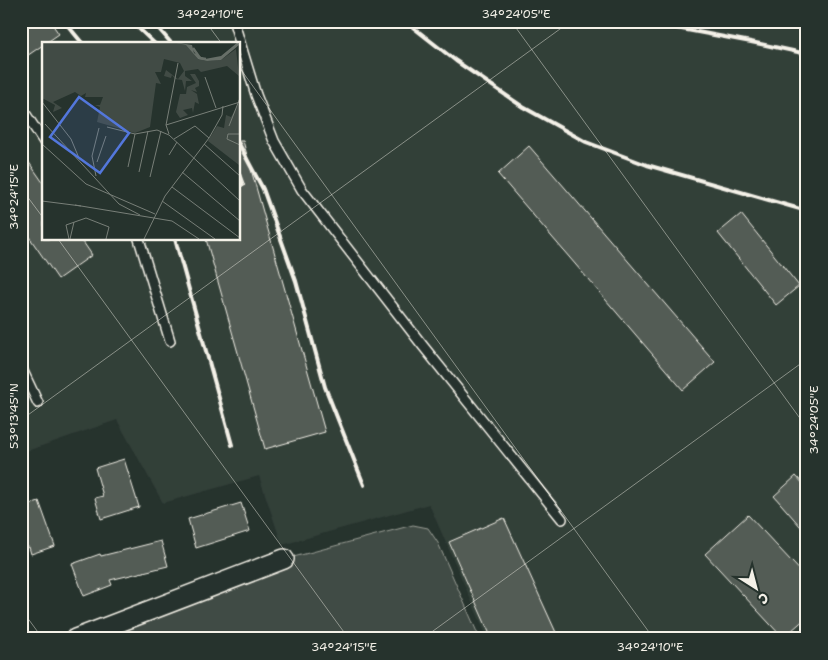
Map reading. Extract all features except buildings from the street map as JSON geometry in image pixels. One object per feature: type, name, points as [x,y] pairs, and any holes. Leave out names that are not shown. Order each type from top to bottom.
[{"type":"street","points":[[75,639],[284,559]]},
{"type":"lane","points":[[234,21],[239,42]]},
{"type":"lane","points":[[240,45],[256,95],[274,141],[302,190],[423,346],[562,519]]},
{"type":"lane","points":[[21,107],[42,139]]},
{"type":"lane","points":[[139,240],[170,341]]},
{"type":"lane","points":[[21,367],[38,403]]},
{"type":"shaded area","points":[[21,21],[807,21],[807,639],[488,639],[429,504],[282,545],[259,476],[163,503],[117,420],[21,453]]},
{"type":"shaded area","points":[[413,525],[428,528],[438,543],[480,639],[75,639],[245,570]]},
{"type":"railway","points":[[64,21],[81,42]]},
{"type":"railway","points":[[131,21],[153,42]]},
{"type":"railway","points":[[152,21],[170,42]]},
{"type":"railway","points":[[405,21],[456,61],[523,107],[586,142],[647,165],[807,211]]},
{"type":"railway","points":[[639,21],[807,54]]},
{"type":"railway","points":[[240,146],[263,189],[296,281],[325,387],[364,485]]},
{"type":"railway","points":[[240,177],[243,185]]},
{"type":"railway","points":[[175,240],[232,445]]}]
